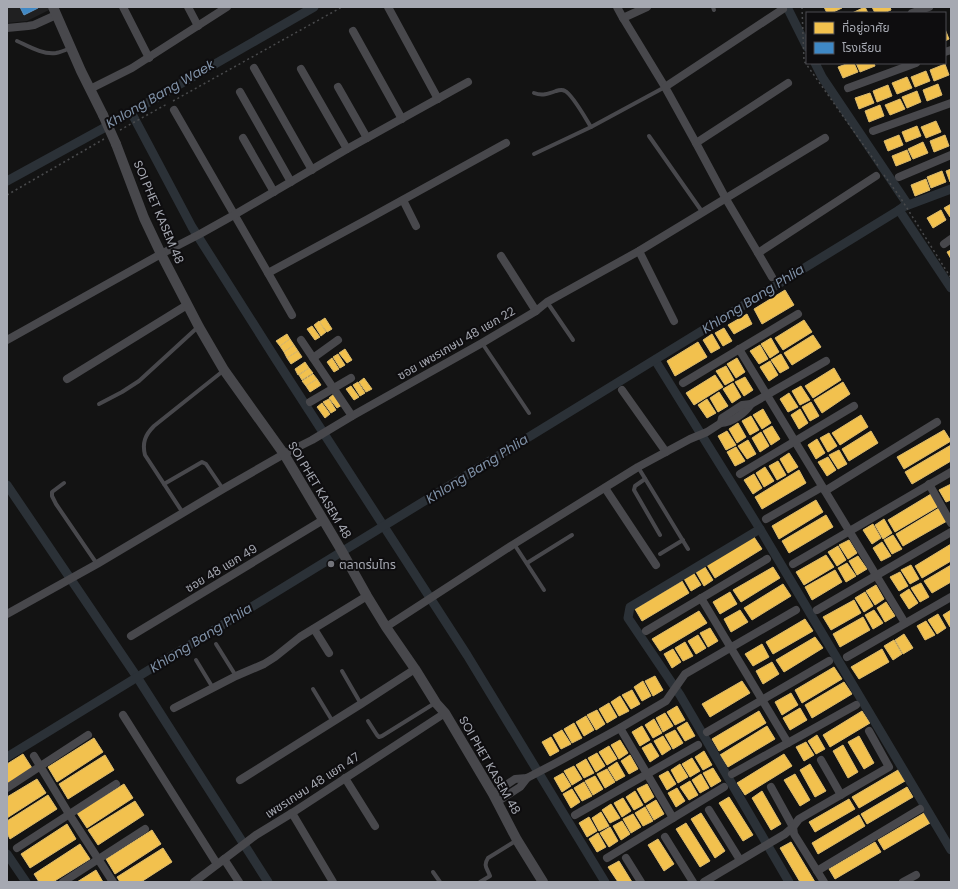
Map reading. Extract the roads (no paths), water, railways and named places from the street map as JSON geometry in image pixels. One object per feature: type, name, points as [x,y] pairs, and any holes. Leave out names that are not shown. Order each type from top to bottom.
[{"type":"street","points":[[123,7],[149,58]]},
{"type":"street","points":[[188,7],[198,26]]},
{"type":"street","points":[[90,89],[149,58],[227,7]]},
{"type":"street","points":[[388,7],[438,99]]},
{"type":"street","points":[[617,7],[665,86],[726,199],[772,277]]},
{"type":"street","points":[[623,18],[647,7]]},
{"type":"street","points":[[915,12],[929,7]]},
{"type":"street","points":[[665,86],[783,9]]},
{"type":"street","points":[[7,28],[34,25],[55,11]]},
{"type":"street","name":"SOI PHET KASEM 48","points":[[55,11],[116,144],[144,218],[199,327],[224,370],[284,454],[386,627],[436,703],[445,713],[495,798],[517,840],[543,882]]},
{"type":"street","points":[[353,31],[402,119]]},
{"type":"street","points":[[848,88],[913,64]]},
{"type":"street","points":[[254,68],[312,170]]},
{"type":"street","points":[[301,69],[347,149]]},
{"type":"street","points":[[7,340],[234,215],[347,149],[468,82]]},
{"type":"street","points":[[696,143],[788,83]]},
{"type":"street","points":[[338,88],[367,138]]},
{"type":"street","points":[[240,92],[291,182]]},
{"type":"street","points":[[873,132],[951,103]]},
{"type":"street","points":[[174,110],[292,315]]},
{"type":"street","points":[[243,138],[274,192]]},
{"type":"street","name":"ซอย เพชรเกษม 48 แยก 22","points":[[7,614],[97,564],[284,454],[332,429],[352,416],[482,343],[536,311],[547,302],[639,251],[825,138]]},
{"type":"street","points":[[268,273],[506,143]]},
{"type":"street","points":[[899,177],[951,155]]},
{"type":"street","points":[[758,253],[876,176]]},
{"type":"street","points":[[403,200],[416,226]]},
{"type":"street","points":[[639,251],[674,321]]},
{"type":"street","points":[[501,256],[536,311]]},
{"type":"street","points":[[67,379],[187,305]]},
{"type":"street","points":[[683,383],[798,314]]},
{"type":"street","points":[[301,340],[352,416]]},
{"type":"street","points":[[313,358],[338,340]]},
{"type":"street","points":[[739,349],[905,623]]},
{"type":"street","points":[[386,627],[514,544],[638,467],[690,439],[707,432],[721,423],[722,418],[742,405],[751,404],[826,361]]},
{"type":"street","points":[[310,402],[351,378]]},
{"type":"street","points":[[622,390],[666,452]]},
{"type":"street","points":[[740,474],[854,406]]},
{"type":"street","points":[[766,519],[824,489],[937,422]]},
{"type":"street","points":[[792,564],[951,472]]},
{"type":"street","points":[[929,484],[951,523]]},
{"type":"street","points":[[605,488],[656,565]]},
{"type":"street","name":"ซอย 48 แยก 49","points":[[132,636],[323,520]]},
{"type":"street","points":[[818,610],[951,532]]},
{"type":"street","points":[[646,631],[767,559]]},
{"type":"street","points":[[174,708],[236,676],[264,664],[294,641],[367,596]]},
{"type":"street","points":[[847,657],[951,597]]},
{"type":"street","points":[[701,598],[788,743]]},
{"type":"street","points":[[495,798],[516,780],[527,778],[554,764],[666,701],[685,674],[796,610]]},
{"type":"street","points":[[314,629],[329,653]]},
{"type":"street","points":[[707,732],[829,661]]},
{"type":"street","points":[[240,780],[415,669]]},
{"type":"street","points":[[732,774],[856,705]]},
{"type":"street","name":"เพชรเกษม 48 แยก 47","points":[[194,882],[256,835],[445,713]]},
{"type":"street","points":[[123,715],[217,864]]},
{"type":"street","points":[[620,728],[673,818]]},
{"type":"street","points":[[704,882],[785,834],[799,819],[889,767],[869,732]]},
{"type":"street","points":[[7,788],[88,735]]},
{"type":"street","points":[[575,815],[698,745]]},
{"type":"street","points":[[34,756],[113,882]]},
{"type":"street","points":[[820,760],[841,795]]},
{"type":"street","points":[[345,778],[375,826]]},
{"type":"street","points":[[18,848],[116,784]]},
{"type":"street","points":[[607,858],[724,787]]},
{"type":"street","points":[[771,787],[793,827],[794,834],[824,882]]},
{"type":"street","points":[[817,871],[920,809]]},
{"type":"street","points":[[709,810],[740,860]]},
{"type":"street","points":[[292,813],[333,882]]},
{"type":"street","points":[[64,882],[145,828]]},
{"type":"street","points":[[665,837],[693,882]]},
{"type":"street","points":[[626,858],[641,882]]},
{"type":"street","points":[[224,859],[239,882]]},
{"type":"street","points":[[903,882],[916,875]]},
{"type":"lane","points":[[17,41],[45,52],[57,53],[71,48]]},
{"type":"lane","points":[[534,154],[591,127],[665,86]]},
{"type":"lane","points":[[534,93],[545,95],[558,90],[566,91],[571,96],[591,127]]},
{"type":"lane","points":[[649,136],[703,213]]},
{"type":"lane","points":[[547,302],[573,340]]},
{"type":"lane","points":[[99,404],[139,381],[199,327]]},
{"type":"lane","points":[[482,343],[529,413]]},
{"type":"lane","points":[[183,513],[145,455],[144,442],[146,436],[154,426],[224,370]]},
{"type":"lane","points":[[164,484],[202,462],[206,464],[223,489]]},
{"type":"lane","points":[[638,467],[688,549]]},
{"type":"lane","points":[[645,479],[635,486],[634,490],[660,535]]},
{"type":"lane","points":[[64,483],[52,492],[52,496],[59,509],[97,564]]},
{"type":"lane","points":[[527,563],[572,534]]},
{"type":"lane","points":[[660,554],[683,540]]},
{"type":"lane","points":[[514,544],[544,590]]},
{"type":"lane","points":[[216,644],[236,676]]},
{"type":"lane","points":[[196,660],[214,688]]},
{"type":"lane","points":[[342,671],[361,704]]},
{"type":"lane","points":[[313,689],[333,722]]},
{"type":"lane","points":[[368,721],[379,737],[436,703]]},
{"type":"lane","points":[[480,882],[490,876],[485,866],[488,858],[517,840]]},
{"type":"lane","points":[[433,872],[440,882]]},
{"type":"waterway","name":"Khlong Bang Waek","points":[[7,181],[102,129],[314,7]]},
{"type":"waterway","points":[[787,7],[806,45]]},
{"type":"waterway","points":[[816,64],[822,77],[908,205]]},
{"type":"waterway","points":[[131,112],[192,227],[467,655],[605,882]]},
{"type":"waterway","name":"Khlong Bang Phlia","points":[[7,757],[903,207],[951,189]]},
{"type":"waterway","points":[[899,210],[951,288]]},
{"type":"waterway","points":[[655,360],[760,529],[951,850]]},
{"type":"waterway","points":[[7,485],[137,677],[268,882]]},
{"type":"waterway","points":[[760,529],[630,607],[628,618],[680,695],[789,882]]},
{"type":"waterway","points":[[7,854],[26,882]]},
{"type":"place","name":"ตลาดร่มไทร","points":[[331,564]]}]
